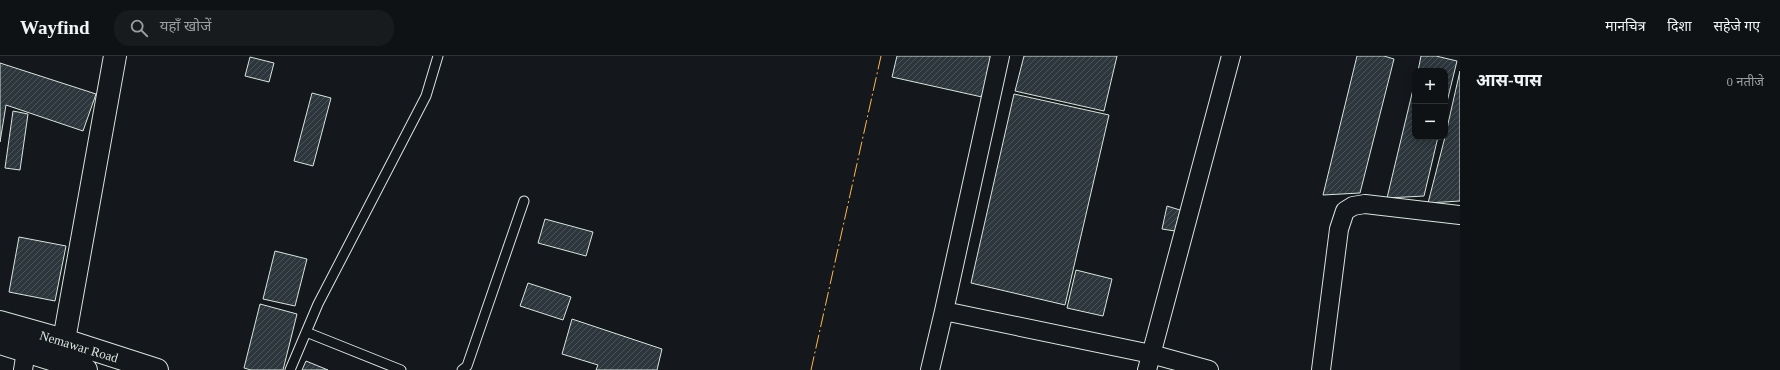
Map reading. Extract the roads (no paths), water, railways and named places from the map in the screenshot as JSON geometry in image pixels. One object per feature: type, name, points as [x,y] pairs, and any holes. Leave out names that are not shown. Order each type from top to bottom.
[{"type":"main road","points":[[64,340],[116,56]]},
{"type":"main road","name":"Nemawar Road","points":[[0,322],[64,340],[157,370]]},
{"type":"main road","name":"Nemawar Road","points":[[0,343],[24,360],[86,370]]},
{"type":"street","points":[[930,370],[1000,56]]},
{"type":"street","points":[[1149,362],[1231,56]]},
{"type":"street","points":[[1321,370],[1339,229],[1345,211],[1354,206],[1365,204],[1460,215]]},
{"type":"street","points":[[944,311],[1149,362],[1209,370]]},
{"type":"lane","points":[[290,370],[318,304],[426,96],[438,56]]},
{"type":"lane","points":[[462,370],[466,366],[524,201]]},
{"type":"lane","points":[[306,332],[401,370]]}]
